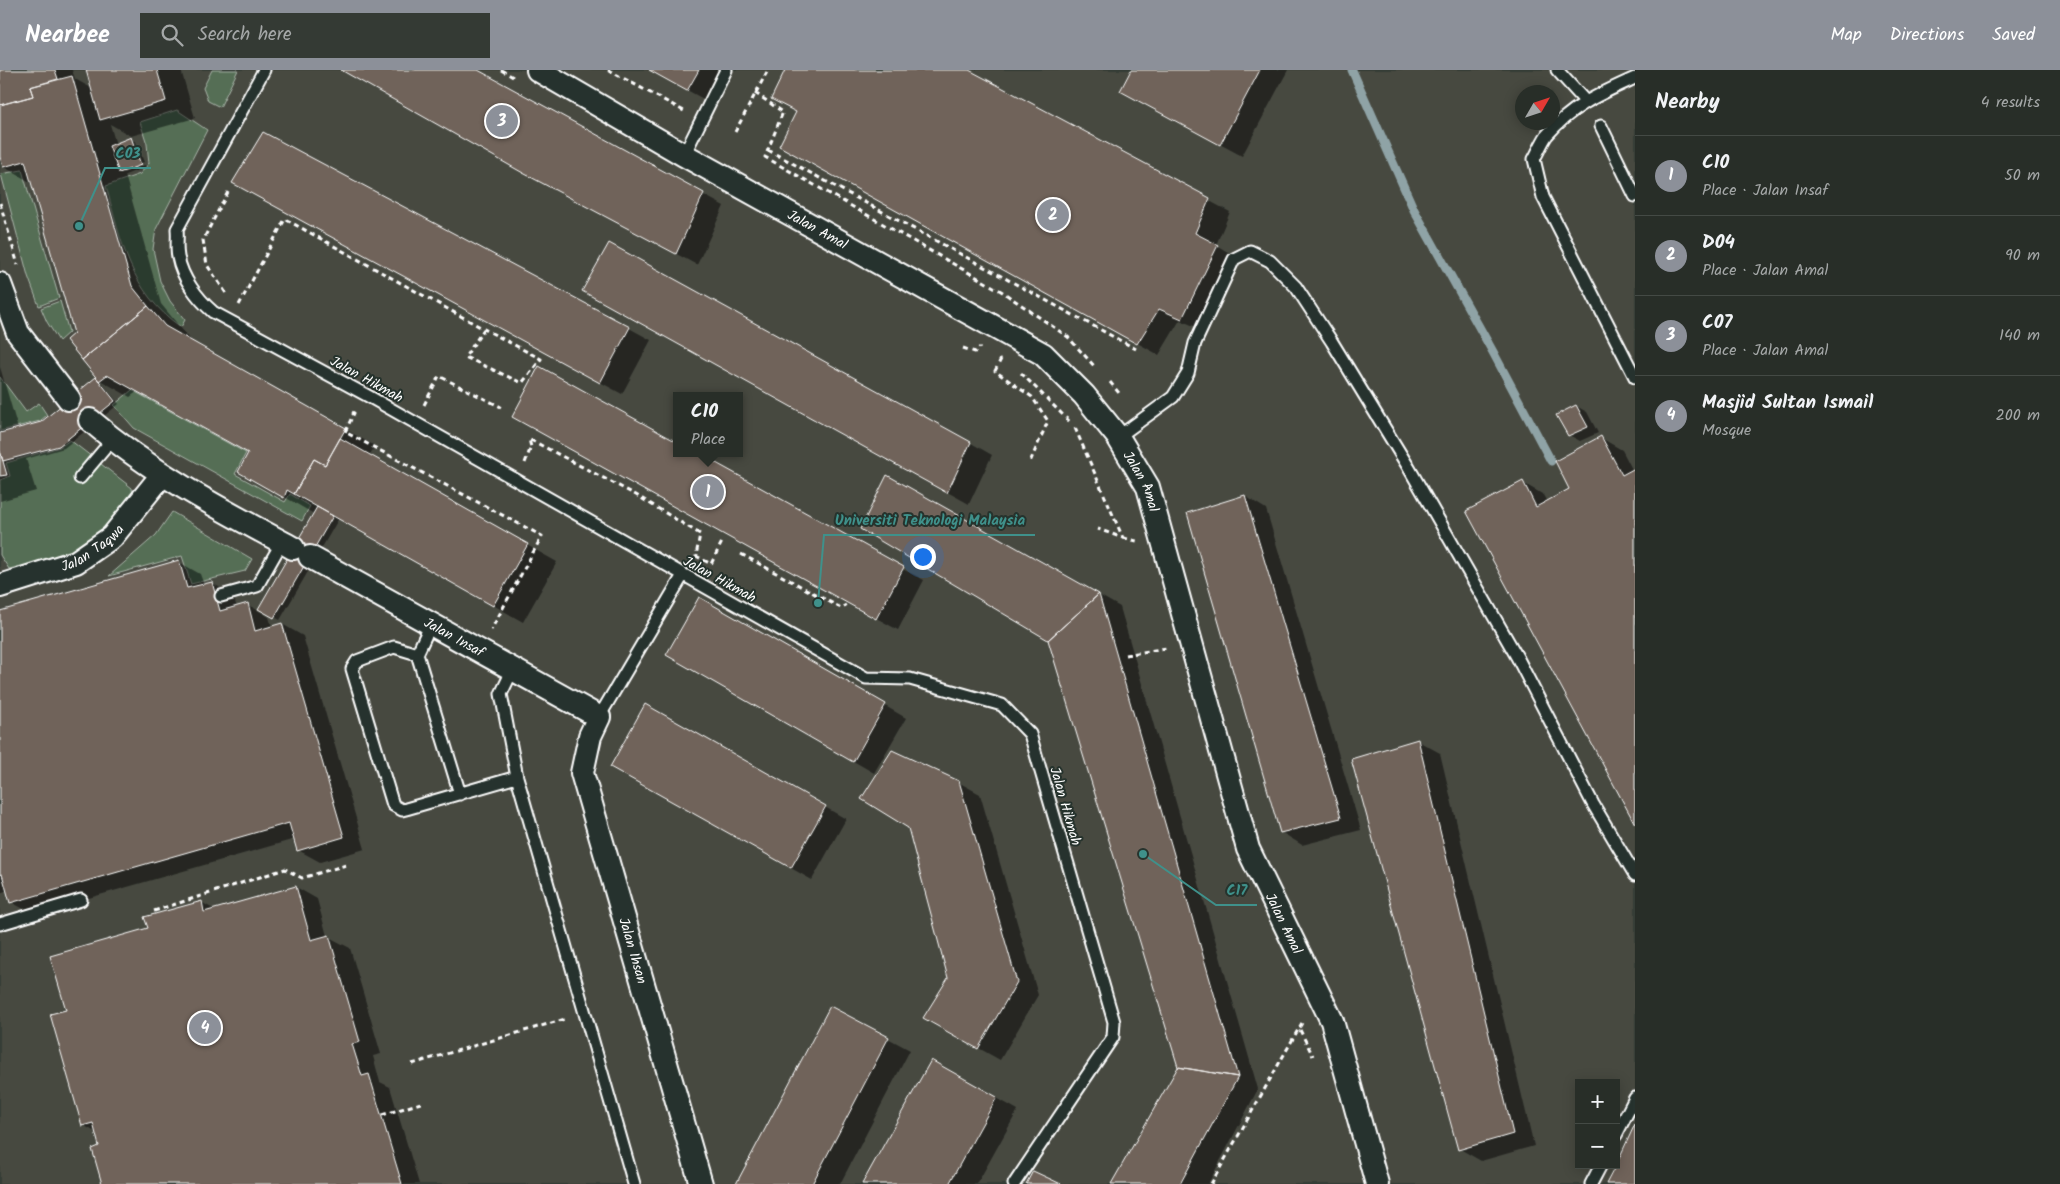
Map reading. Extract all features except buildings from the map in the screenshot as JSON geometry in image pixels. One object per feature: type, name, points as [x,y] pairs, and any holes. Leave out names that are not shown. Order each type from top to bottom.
[{"type":"street","name":"Jalan Amal","points":[[538,70],[684,155],[1043,354],[1084,395],[1118,437],[1148,487],[1248,849],[1332,1021],[1378,1184]]},
{"type":"street","points":[[0,284],[18,333],[69,399]]},
{"type":"street","name":"Jalan Insaf","points":[[90,420],[112,440],[162,475],[599,717]]},
{"type":"street","name":"Jalan Taqwa","points":[[0,586],[76,562],[112,537],[162,475]]},
{"type":"street","name":"Jalan Ihsan","points":[[599,717],[590,736],[582,772],[701,1184]]},
{"type":"lane","name":"Jalan Hikmah","points":[[264,70],[178,229],[178,257],[189,283],[200,300],[213,312],[368,396],[866,678],[910,679],[1002,705],[1030,734],[1114,1022],[1113,1037],[1014,1184]]},
{"type":"lane","points":[[684,155],[726,70]]},
{"type":"lane","points":[[1557,70],[1585,101]]},
{"type":"lane","points":[[1635,78],[1585,101],[1546,136],[1534,159],[1543,197],[1635,377]]},
{"type":"lane","points":[[1601,126],[1635,196]]},
{"type":"lane","points":[[1118,437],[1173,397],[1188,373],[1195,343],[1234,259],[1250,252],[1270,261],[1296,287],[1409,468],[1517,657],[1593,804],[1635,875]]},
{"type":"lane","points":[[80,478],[112,440]]},
{"type":"lane","points":[[221,596],[257,586],[295,549]]},
{"type":"lane","points":[[599,717],[683,575]]},
{"type":"lane","points":[[431,624],[417,654],[460,794]]},
{"type":"lane","points":[[417,654],[394,648],[357,660],[352,669],[393,805],[406,810],[517,777]]},
{"type":"lane","points":[[513,669],[501,694],[517,777],[634,1184]]},
{"type":"lane","points":[[0,924],[81,900]]},
{"type":"lane","points":[[1620,1127],[1635,1098]]},
{"type":"lane","points":[[1591,1184],[1599,1169]]},
{"type":"path","points":[[608,70],[690,114]]},
{"type":"path","points":[[735,132],[768,70]]},
{"type":"path","points":[[755,93],[783,112],[765,157],[1001,292],[1068,337],[1100,372]]},
{"type":"path","points":[[768,150],[1136,349]]},
{"type":"path","points":[[228,192],[203,240],[207,265],[237,308],[285,218],[484,329],[541,358],[522,382],[465,357],[484,329]]},
{"type":"path","points":[[1003,356],[995,371],[1032,398],[1048,421],[1030,462]]},
{"type":"path","points":[[1016,369],[1075,427],[1123,538]]},
{"type":"path","points":[[419,413],[439,376],[501,407]]},
{"type":"path","points":[[1107,379],[1119,393]]},
{"type":"path","points":[[345,408],[354,413],[345,432],[542,536],[488,634]]},
{"type":"path","points":[[516,460],[525,464],[531,448],[529,439],[636,495],[700,534],[696,556],[712,564],[722,542]]},
{"type":"path","points":[[1098,529],[1140,542]]},
{"type":"path","points":[[741,554],[841,608],[846,606]]},
{"type":"path","points":[[1125,656],[1169,648]]},
{"type":"path","points":[[154,911],[286,869],[302,878],[346,865]]},
{"type":"path","points":[[412,1064],[585,1013]]},
{"type":"path","points":[[1211,1184],[1303,1024],[1304,1017]]},
{"type":"path","points":[[382,1115],[424,1102]]},
{"type":"shaded area","points":[[0,70],[1635,70],[1635,1184],[0,1184]]},
{"type":"green space","points":[[212,70],[238,70],[220,107],[208,101],[203,88]]},
{"type":"green space","points":[[177,110],[207,130],[156,229],[153,249],[160,281],[170,301],[185,320],[181,327],[150,298],[139,282],[123,246],[106,186],[140,174],[149,163],[147,144],[140,122]]},
{"type":"green space","points":[[22,170],[59,298],[39,306],[28,276],[1,174]]},
{"type":"green space","points":[[60,301],[69,332],[59,341],[41,308]]},
{"type":"green space","points":[[0,377],[26,412],[39,403],[47,415],[40,421],[0,431]]},
{"type":"green space","points":[[132,390],[246,453],[235,474],[285,502],[290,494],[310,506],[302,521],[134,428],[114,405]]},
{"type":"green space","points":[[70,440],[132,488],[132,496],[118,516],[95,536],[73,551],[53,560],[9,569],[0,555],[0,480],[10,476],[6,463],[60,447]]},
{"type":"green space","points":[[172,512],[252,559],[245,571],[191,584],[182,556],[109,576],[156,535]]},
{"type":"waterway","points":[[1352,70],[1414,210],[1551,461]]},
{"type":"place","name":"C07","points":[[502,121]]},
{"type":"place","name":"D04","points":[[1053,215]]},
{"type":"place","name":"C03","points":[[79,226]]},
{"type":"place","name":"C10","points":[[708,492]]},
{"type":"place","name":"Universiti Teknologi Malaysia","points":[[818,603]]},
{"type":"place","name":"C17","points":[[1143,854]]},
{"type":"place","name":"Masjid Sultan Ismail","points":[[205,1028]]}]
